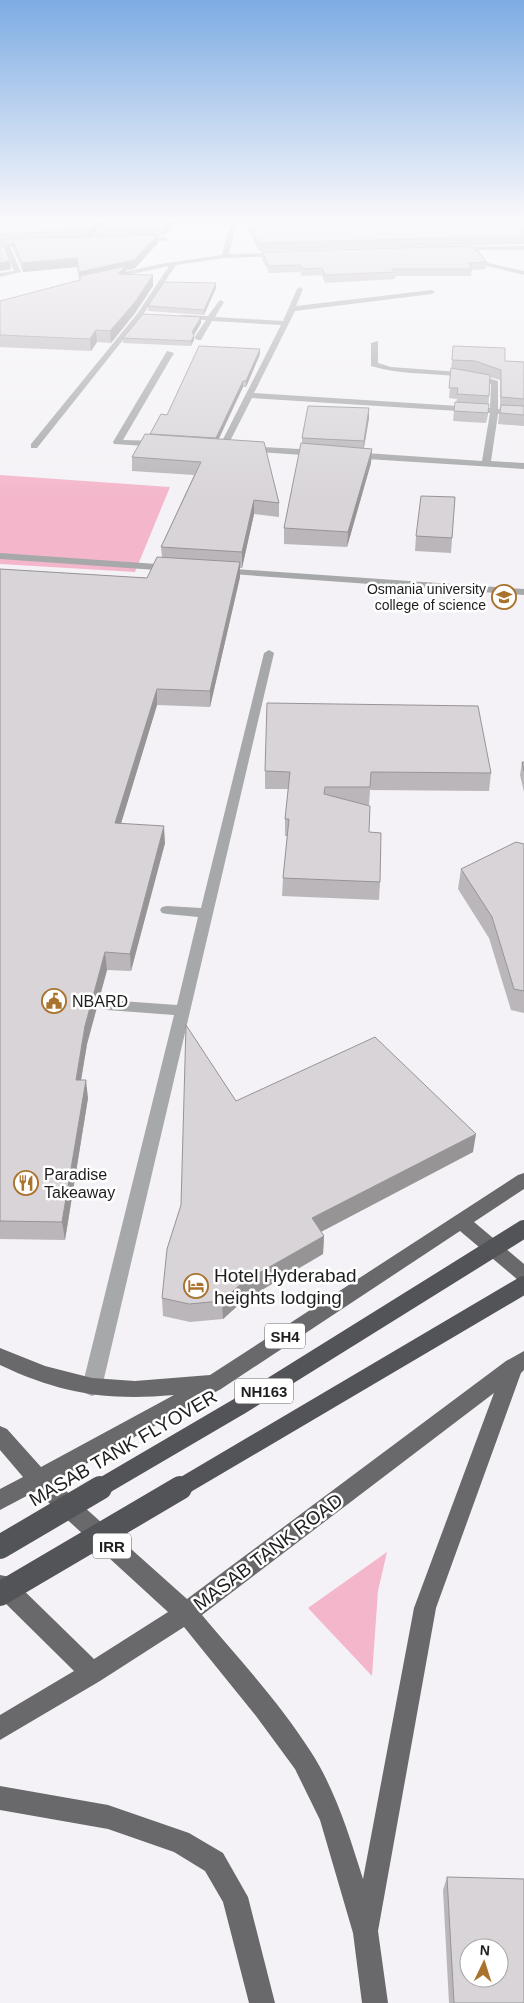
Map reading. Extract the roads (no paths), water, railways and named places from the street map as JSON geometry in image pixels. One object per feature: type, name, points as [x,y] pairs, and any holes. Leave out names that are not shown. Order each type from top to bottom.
[{"type":"highway","name":"MASAB TANK FLYOVER","points":[[0,1547],[238,1407],[524,1229]]},
{"type":"highway","name":"NH163","points":[[0,1594],[524,1285]]},
{"type":"main road","name":"SH4","points":[[0,1500],[214,1383],[524,1180]]},
{"type":"main road","points":[[461,1221],[524,1275]]},
{"type":"main road","name":"SH4","points":[[0,1356],[24,1368],[92,1387],[139,1388],[214,1383]]},
{"type":"main road","points":[[366,1934],[424,1608],[518,1363]]},
{"type":"main road","name":"MASAB TANK ROAD","points":[[0,1728],[92,1673],[186,1613],[518,1363]]},
{"type":"main road","name":"IRR","points":[[0,1435],[38,1479],[186,1613]]},
{"type":"main road","points":[[0,1583],[92,1673]]},
{"type":"main road","points":[[186,1613],[264,1708],[303,1761],[331,1816],[366,1934],[375,2003]]},
{"type":"main road","points":[[0,1798],[108,1817],[180,1842],[214,1862],[235,1897],[262,2003]]},
{"type":"street","points":[[34,446],[146,311]]},
{"type":"street","points":[[198,338],[215,311]]},
{"type":"street","points":[[223,448],[291,311]]},
{"type":"street","points":[[176,317],[286,323]]},
{"type":"street","points":[[375,343],[374,364],[390,369],[473,375],[496,383],[486,463]]},
{"type":"street","points":[[170,353],[117,442],[175,445]]},
{"type":"street","points":[[249,395],[524,413]]},
{"type":"street","points":[[213,447],[330,454]]},
{"type":"street","points":[[340,454],[524,466]]},
{"type":"street","points":[[0,556],[181,569]]},
{"type":"street","points":[[211,571],[524,592]]},
{"type":"street","points":[[92,1387],[269,653]]},
{"type":"street","points":[[166,910],[207,913]]},
{"type":"street","points":[[107,1004],[183,1010]]},
{"type":"place","name":"Osmania university college of science","points":[[504,597]]},
{"type":"place","name":"NBARD","points":[[54,1001]]},
{"type":"place","name":"Paradise Takeaway","points":[[26,1183]]},
{"type":"place","name":"Hotel Hyderabad heights lodging","points":[[196,1286]]}]
